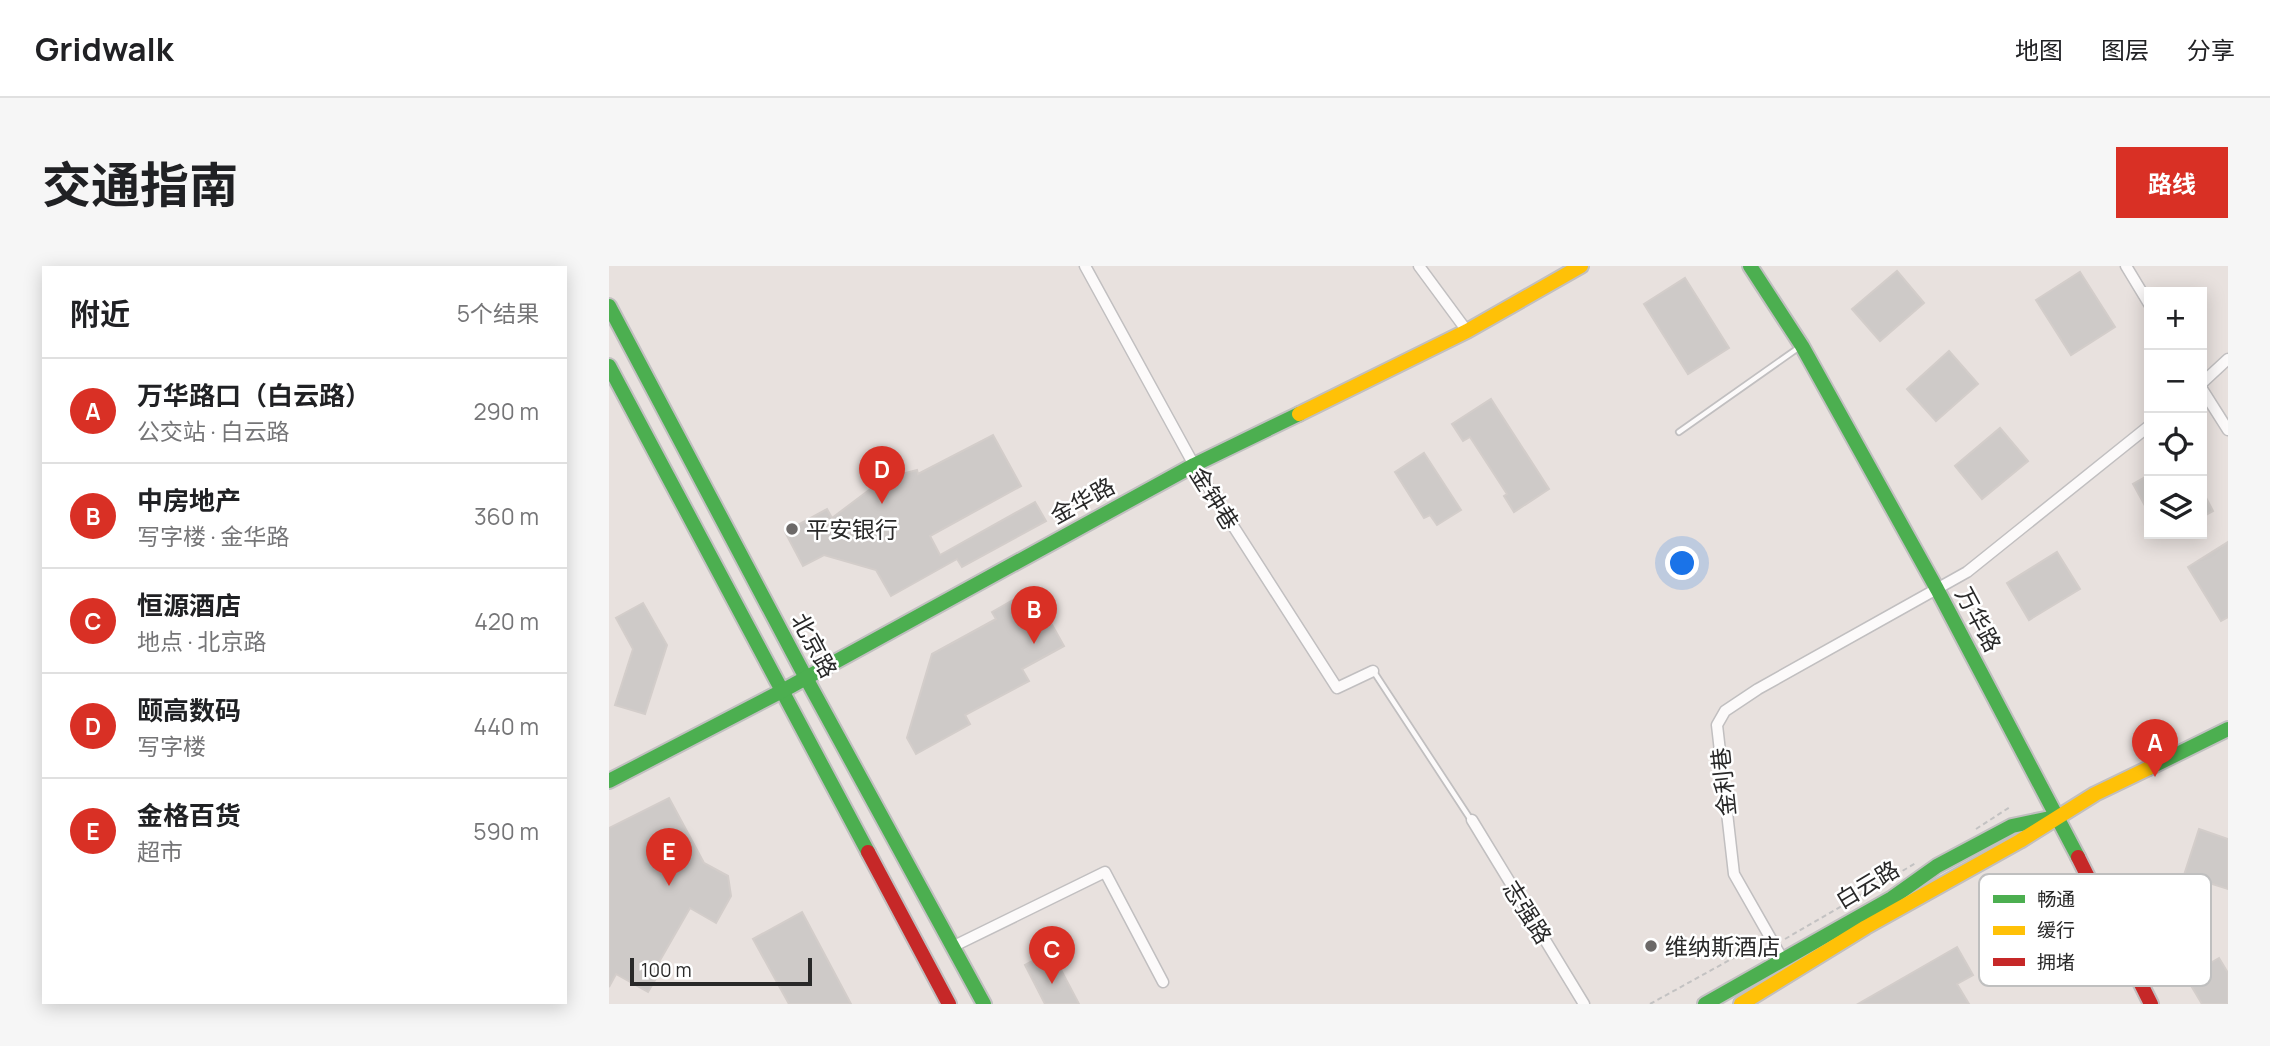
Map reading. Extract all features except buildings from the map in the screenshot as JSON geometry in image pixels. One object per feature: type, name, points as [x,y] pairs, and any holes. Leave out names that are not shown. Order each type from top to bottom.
[{"type":"main road","name":"金华路","points":[[609,781],[784,690],[1193,465],[1467,331],[1581,266]]},
{"type":"main road","name":"万华路","points":[[1750,266],[1802,346],[1937,589],[2086,874]]},
{"type":"main road","name":"北京路","points":[[609,306],[806,678],[984,1004]]},
{"type":"main road","points":[[609,366],[949,1004]]},
{"type":"main road","name":"白云路","points":[[1741,1004],[1855,934],[2020,841],[2095,794],[2228,729]]},
{"type":"main road","name":"白云路","points":[[1705,1004],[1892,898],[1937,866],[2012,826],[2058,817]]},
{"type":"main road","name":"万华路","points":[[2142,986],[2151,1004]]},
{"type":"street","name":"金钟巷","points":[[1085,266],[1193,465],[1337,688],[1373,671]]},
{"type":"street","points":[[1419,266],[1467,331]]},
{"type":"street","points":[[2126,266],[2144,296]]},
{"type":"street","points":[[2207,378],[2228,359]]},
{"type":"street","points":[[2207,396],[2228,430]]},
{"type":"street","points":[[1937,589],[1967,572],[2144,430]]},
{"type":"street","name":"金利巷","points":[[1783,960],[1734,874],[1717,724],[1725,711],[1758,689],[1937,589]]},
{"type":"street","name":"志强路","points":[[1472,820],[1584,1004]]},
{"type":"street","points":[[952,947],[1105,872],[1163,982]]},
{"type":"lane","points":[[1679,432],[1802,346]]},
{"type":"lane","points":[[1373,671],[1472,820]]},
{"type":"path","points":[[1977,828],[2010,807]]},
{"type":"path","points":[[1783,940],[1920,861]]},
{"type":"path","points":[[1650,1004],[1755,946],[1762,952]]},
{"type":"path","points":[[1753,950],[1758,949]]},
{"type":"traffic: fast","points":[[1750,266],[1802,346],[1937,589],[2078,857]]},
{"type":"traffic: fast","points":[[609,306],[806,678],[984,1004]]},
{"type":"traffic: fast","points":[[609,366],[868,852]]},
{"type":"traffic: fast","points":[[609,781],[784,690],[1194,465],[1299,414]]},
{"type":"traffic: fast","points":[[2149,768],[2228,729]]},
{"type":"traffic: fast","points":[[1705,1004],[1892,898],[1937,866],[2012,826],[2050,818]]},
{"type":"traffic: slow","points":[[1299,414],[1467,331],[1581,266]]},
{"type":"traffic: slow","points":[[1741,1004],[1866,927],[2020,841],[2095,794],[2149,768]]},
{"type":"traffic: jam","points":[[868,852],[949,1004]]},
{"type":"traffic: jam","points":[[2078,857],[2086,874]]},
{"type":"traffic: jam","points":[[2142,986],[2151,1004]]},
{"type":"place","name":"颐高数码","points":[[882,504]]},
{"type":"place","name":"平安银行","points":[[792,529]]},
{"type":"place","name":"中房地产","points":[[1034,644]]},
{"type":"place","name":"万华路口（白云路）","points":[[2155,777]]},
{"type":"place","name":"金格百货","points":[[669,886]]},
{"type":"place","name":"维纳斯酒店","points":[[1651,946]]},
{"type":"place","name":"恒源酒店","points":[[1052,984]]}]
